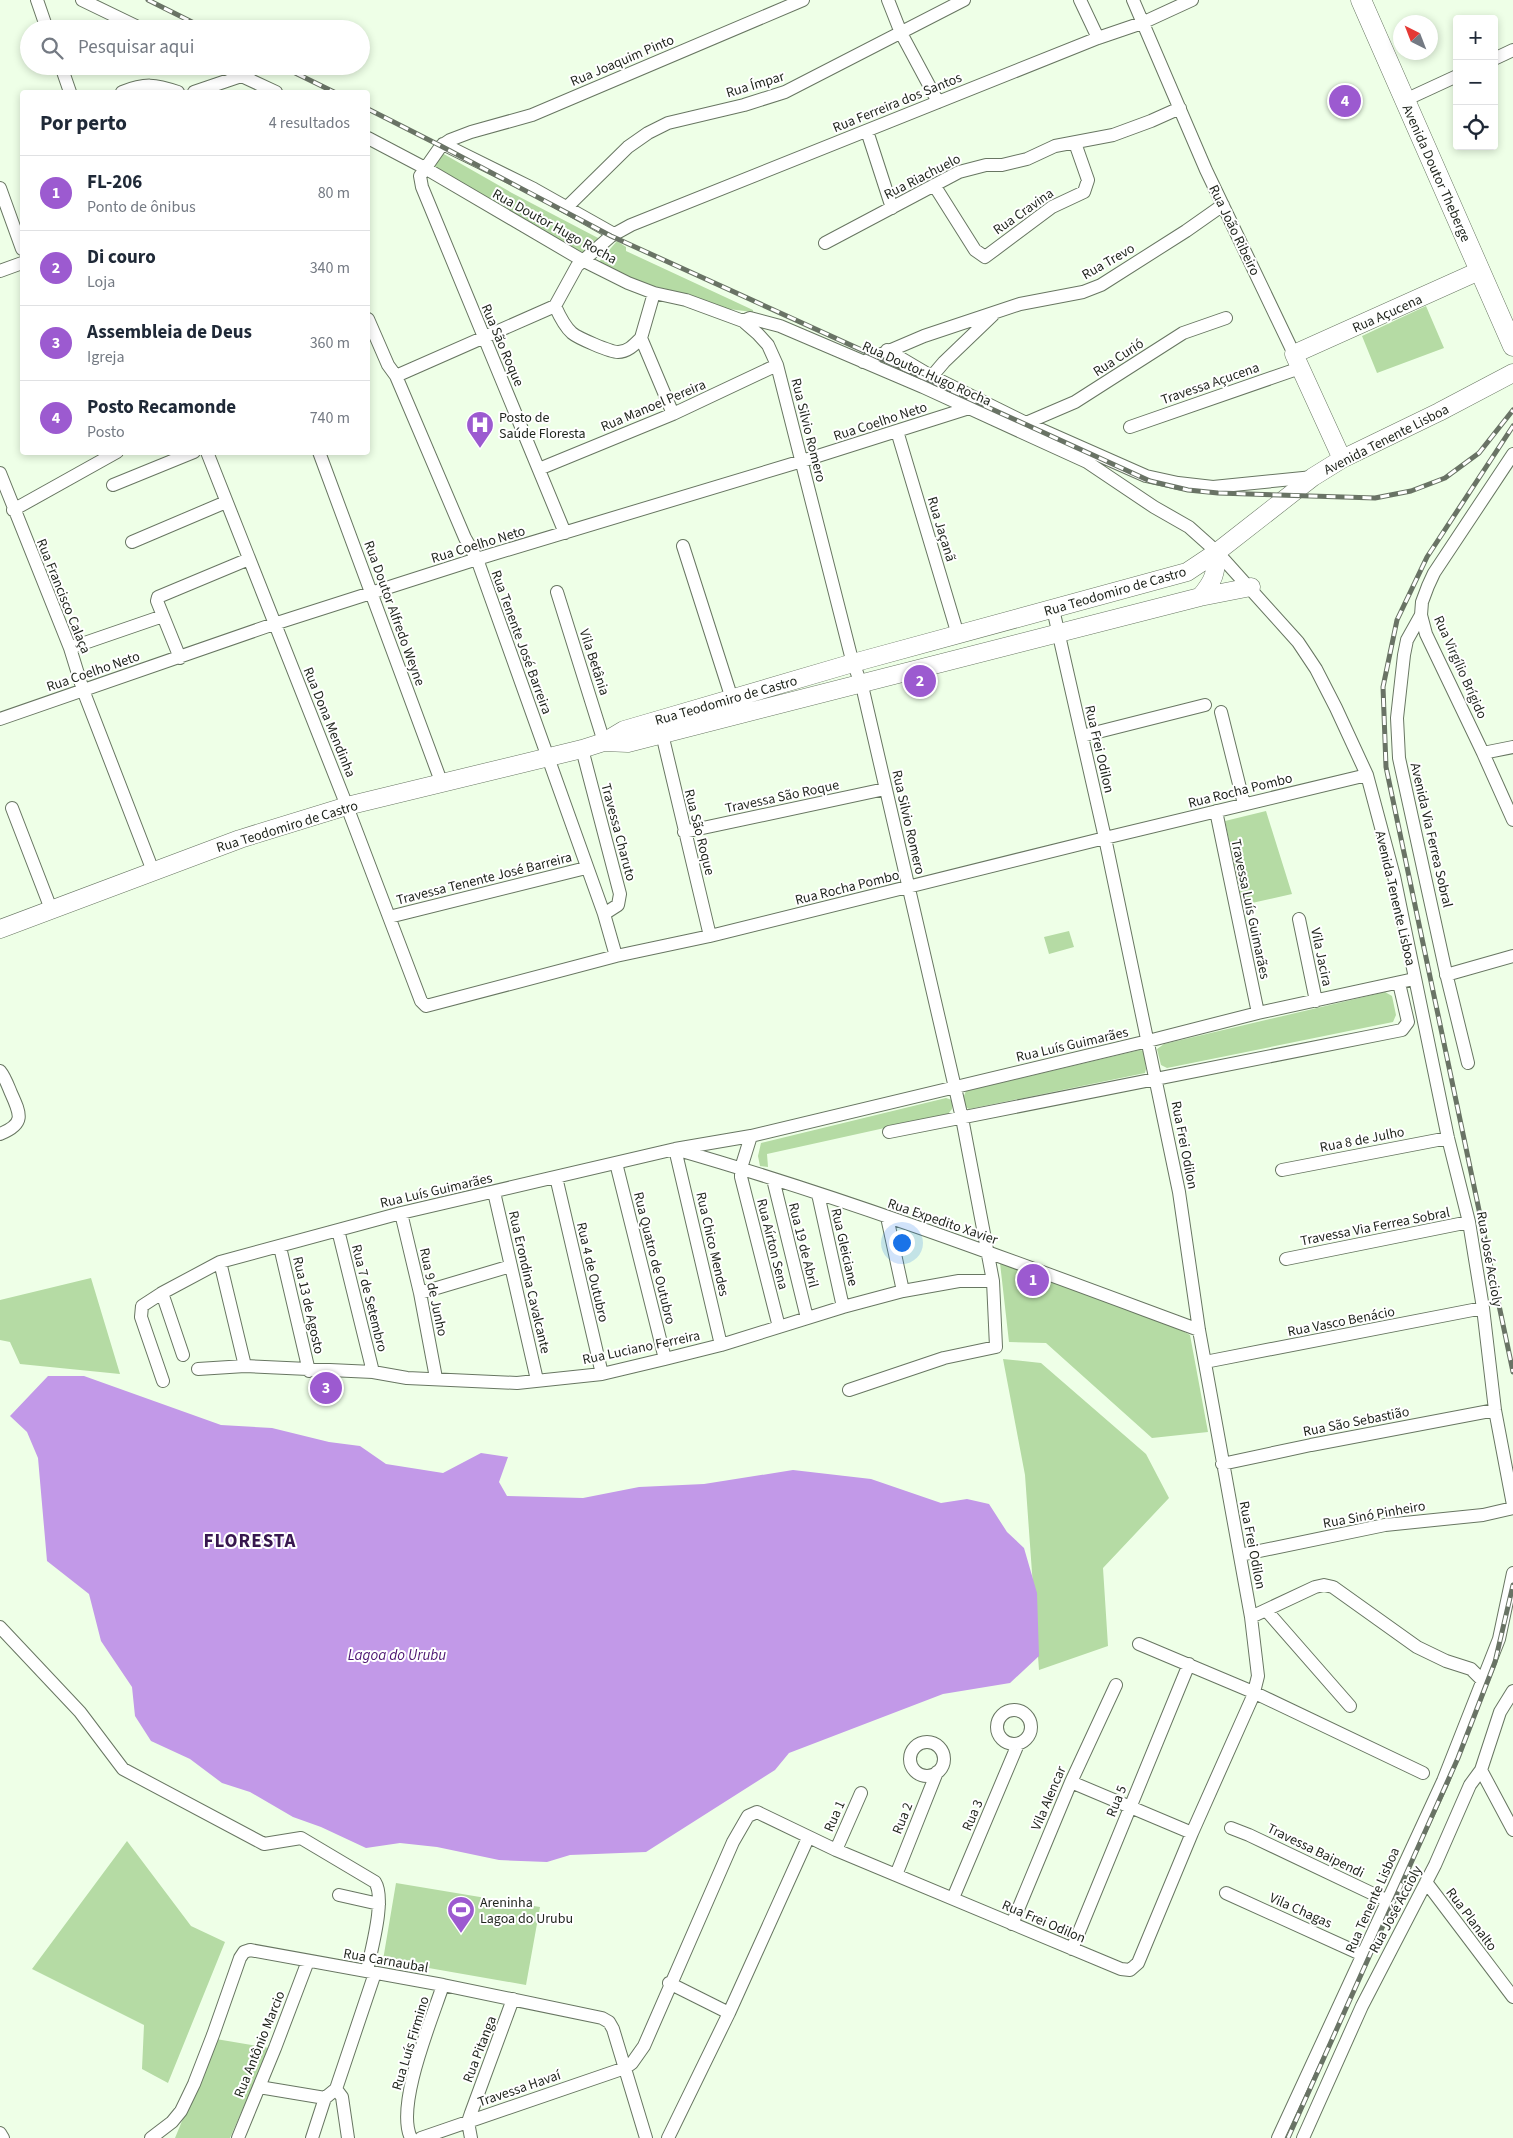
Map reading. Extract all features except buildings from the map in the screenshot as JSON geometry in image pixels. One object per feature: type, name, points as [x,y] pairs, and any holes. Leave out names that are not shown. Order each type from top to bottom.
[{"type":"main road","name":"Avenida Doutor Theberge","points":[[1361,0],[1409,98],[1513,323]]},
{"type":"main road","name":"Avenida Doutor Theberge","points":[[1372,0],[1409,98],[1479,271],[1513,346]]},
{"type":"street","points":[[38,0],[45,20]]},
{"type":"street","points":[[82,0],[123,20]]},
{"type":"street","name":"Rua Joaquim Pinto","points":[[447,142],[471,132],[532,114],[803,0]]},
{"type":"street","points":[[888,0],[901,33],[938,102]]},
{"type":"street","name":"Rua Ímpar","points":[[567,208],[628,147],[648,133],[668,123],[744,105],[785,92],[963,0]]},
{"type":"street","points":[[1080,0],[1098,38]]},
{"type":"street","name":"Rua João Ribeiro","points":[[1132,0],[1223,205],[1342,459]]},
{"type":"street","name":"Rua Ferreira dos Santos","points":[[582,260],[614,234],[631,225],[1098,38],[1142,23],[1192,0]]},
{"type":"street","points":[[1498,57],[1513,50]]},
{"type":"street","points":[[64,75],[69,90]]},
{"type":"street","points":[[200,90],[241,76],[272,90]]},
{"type":"street","points":[[1409,98],[1453,78]]},
{"type":"street","points":[[127,90],[138,86],[151,85],[170,90]]},
{"type":"street","name":"Rua Riachuelo","points":[[825,243],[958,172],[971,168],[1002,165],[1027,159],[1055,146],[1076,144],[1132,129],[1180,108]]},
{"type":"street","points":[[867,131],[892,208]]},
{"type":"street","name":"Rua Doutor Hugo Rocha","points":[[370,139],[425,168],[582,260],[654,293],[686,300],[743,321],[750,318],[780,326],[923,387],[1087,462],[1154,507],[1189,527],[1217,552],[1298,642],[1316,669],[1367,775]]},
{"type":"street","points":[[425,168],[447,142],[614,234]]},
{"type":"street","name":"Rua Cravina","points":[[934,185],[975,250],[984,257],[1052,207],[1084,192],[1088,180],[1076,144]]},
{"type":"street","name":"Rua São Roque","points":[[425,168],[420,176],[422,187],[565,533]]},
{"type":"street","points":[[0,188],[20,243]]},
{"type":"street","name":"Rua Trevo","points":[[862,362],[924,336],[1024,303],[1083,292],[1101,285],[1223,205]]},
{"type":"street","points":[[396,376],[555,306],[582,260]]},
{"type":"street","points":[[0,272],[20,264]]},
{"type":"street","name":"Rua Açucena","points":[[1297,361],[1479,271]]},
{"type":"street","points":[[555,306],[562,320],[572,333],[609,350],[618,352],[628,350],[641,338],[654,293]]},
{"type":"street","name":"Rua Trevo","points":[[923,387],[931,376],[995,313]]},
{"type":"street","name":"Rua Curió","points":[[1026,423],[1075,402],[1183,333],[1226,318]]},
{"type":"street","name":"Rua Silvio Romero","points":[[743,321],[768,345],[777,365],[853,663],[860,682],[962,1118],[993,1281],[996,1347],[944,1358],[848,1390]]},
{"type":"street","name":"Rua Tenente José Barreira","points":[[370,324],[388,365],[396,376],[465,538],[477,559],[604,914],[616,956]]},
{"type":"street","points":[[641,338],[673,414]]},
{"type":"street","name":"Rua Doutor Hugo Rocha","points":[[887,350],[931,376],[1026,423],[1146,476],[1178,483],[1213,487],[1313,477]]},
{"type":"street","name":"Travessa Açucena","points":[[1130,427],[1297,361]]},
{"type":"street","name":"Rua Manoel Pereira","points":[[539,469],[673,414],[777,365]]},
{"type":"street","name":"Avenida Tenente Lisboa","points":[[1217,552],[1313,477],[1342,459],[1439,412],[1513,373]]},
{"type":"street","name":"Rua Coelho Neto","points":[[0,719],[274,624],[373,594],[477,559],[802,461],[969,408]]},
{"type":"street","name":"Rua Jaçanã","points":[[896,431],[958,636]]},
{"type":"street","name":"Rua Virgílio Brígido","points":[[1513,454],[1434,573],[1422,602],[1421,615],[1426,634],[1483,752],[1513,820]]},
{"type":"street","points":[[14,510],[112,455]]},
{"type":"street","points":[[113,485],[187,455]]},
{"type":"street","name":"Rua Dona Mendinha","points":[[208,455],[423,1004]]},
{"type":"street","name":"Rua Doutor Alfredo Weyne","points":[[320,455],[442,784]]},
{"type":"street","name":"Rua Francisco Calaça","points":[[0,474],[70,648],[83,690],[153,871]]},
{"type":"street","points":[[132,542],[226,502]]},
{"type":"street","points":[[683,546],[732,699]]},
{"type":"street","name":"Rua Teodomiro de Castro","points":[[604,742],[628,743],[1200,596],[1212,581],[1216,572],[1217,552]]},
{"type":"street","name":"Rua Teodomiro de Castro","points":[[0,928],[240,840],[347,806],[582,749],[604,742],[624,730],[853,663],[958,636],[1187,572],[1217,552]]},
{"type":"street","points":[[180,658],[157,599],[159,596],[249,559]]},
{"type":"street","points":[[1200,596],[1251,588]]},
{"type":"street","name":"Vila Betânia","points":[[556,592],[604,742]]},
{"type":"street","name":"Rua Frei Odilon","points":[[625,2068],[632,2063],[644,2046],[732,1842],[748,1816],[757,1812],[836,1850],[1121,1969],[1130,1970],[1138,1963],[1192,1833],[1253,1696],[1258,1676],[1251,1617],[1199,1330],[1179,1192],[1105,838],[1053,609]]},
{"type":"street","name":"Avenida Via Ferrea Sobral","points":[[1421,615],[1407,640],[1404,655],[1397,718],[1399,758],[1446,975],[1468,1063]]},
{"type":"street","points":[[70,648],[163,616]]},
{"type":"street","points":[[903,650],[908,670]]},
{"type":"street","points":[[1082,736],[1205,705]]},
{"type":"street","points":[[1221,712],[1244,804]]},
{"type":"street","name":"Rua São Roque","points":[[662,734],[710,936]]},
{"type":"street","points":[[1483,752],[1513,747]]},
{"type":"street","name":"Travessa Charuto","points":[[582,749],[620,894],[618,905],[604,914]]},
{"type":"street","name":"Avenida Tenente Lisboa","points":[[1367,775],[1394,876],[1414,979],[1425,1021]]},
{"type":"street","name":"Rua Rocha Pombo","points":[[423,1004],[426,1006],[616,956],[710,936],[1367,775]]},
{"type":"street","name":"Travessa São Roque","points":[[684,832],[885,789]]},
{"type":"street","points":[[12,808],[51,909]]},
{"type":"street","name":"Travessa Luís Guimarães","points":[[1216,811],[1258,1013]]},
{"type":"street","name":"Travessa Tenente José Barreira","points":[[390,917],[586,868]]},
{"type":"street","name":"Vila Jacira","points":[[1299,919],[1316,1001]]},
{"type":"street","points":[[1446,975],[1513,956]]},
{"type":"street","name":"Rua Luís Guimarães","points":[[163,1381],[141,1317],[141,1310],[145,1304],[162,1293],[220,1262],[401,1213],[675,1149],[752,1136],[1258,1013],[1414,979]]},
{"type":"street","points":[[889,1132],[1402,1030],[1408,1022],[1399,983]]},
{"type":"street","name":"Rua José Accioly","points":[[1425,1021],[1448,1138],[1469,1222],[1483,1308],[1495,1410],[1513,1506]]},
{"type":"street","points":[[0,1072],[19,1113],[19,1121],[16,1126],[0,1134]]},
{"type":"street","points":[[740,1168],[752,1136]]},
{"type":"street","name":"Rua 8 de Julho","points":[[1282,1170],[1448,1138]]},
{"type":"street","name":"Rua Expedito Xavier","points":[[675,1149],[740,1168],[887,1217],[1199,1330]]},
{"type":"street","name":"Rua Chico Mendes","points":[[675,1149],[721,1345]]},
{"type":"street","name":"Rua Quatro de Outubro","points":[[616,1163],[665,1359]]},
{"type":"street","name":"Rua Aírton Sena","points":[[740,1168],[779,1327]]},
{"type":"street","name":"Rua 4 de Outubro","points":[[556,1177],[602,1374]]},
{"type":"street","name":"Rua 19 de Abril","points":[[772,1179],[807,1318]]},
{"type":"street","name":"Rua Erondina Cavalcante","points":[[494,1192],[537,1380]]},
{"type":"street","name":"Rua Gleiciane","points":[[818,1194],[843,1307]]},
{"type":"street","name":"Rua 9 de Junho","points":[[401,1213],[420,1293],[436,1378]]},
{"type":"street","points":[[887,1217],[903,1291]]},
{"type":"street","name":"Travessa Via Ferrea Sobral","points":[[1286,1259],[1469,1222]]},
{"type":"street","name":"Rua 7 de Setembro","points":[[338,1230],[373,1372]]},
{"type":"street","name":"Rua 13 de Agosto","points":[[280,1247],[309,1371]]},
{"type":"street","points":[[220,1262],[245,1366]]},
{"type":"street","points":[[420,1293],[511,1266]]},
{"type":"street","name":"Rua Luciano Ferreira","points":[[198,1369],[245,1366],[309,1371],[373,1372],[407,1378],[436,1378],[503,1384],[602,1374],[721,1345],[843,1307],[903,1291],[959,1282],[993,1281]]},
{"type":"street","points":[[162,1293],[183,1355]]},
{"type":"street","name":"Rua Vasco Benácio","points":[[1205,1362],[1483,1308]]},
{"type":"street","name":"Rua São Sebastião","points":[[1222,1464],[1495,1410]]},
{"type":"street","name":"Rua Sinó Pinheiro","points":[[1240,1555],[1385,1525],[1483,1515],[1513,1506]]},
{"type":"street","name":"Rua Tenente Lisboa","points":[[1278,2138],[1443,1781],[1499,1639],[1513,1573]]},
{"type":"street","points":[[1251,1617],[1315,1587],[1324,1585],[1333,1588],[1417,1648],[1446,1661],[1485,1672]]},
{"type":"street","points":[[1266,1610],[1350,1706]]},
{"type":"street","points":[[0,1627],[80,1712],[123,1768],[264,1844],[301,1838],[375,1882],[379,1887],[379,1904],[371,1972],[336,2089],[325,2098],[312,2138]]},
{"type":"street","points":[[1139,1644],[1253,1692],[1423,1773]]},
{"type":"street","name":"Rua 5","points":[[1072,1949],[1189,1664]]},
{"type":"street","name":"Vila Alencar","points":[[1012,1924],[1071,1782],[1116,1685]]},
{"type":"street","name":"Rua José Accioly","points":[[1303,2138],[1362,2006],[1426,1882],[1470,1785],[1481,1770],[1500,1712],[1513,1694]]},
{"type":"street","name":"Rua 3","points":[[953,1898],[1018,1744]]},
{"type":"street","points":[[1481,1770],[1513,1830]]},
{"type":"street","name":"Rua 2","points":[[896,1875],[937,1772]]},
{"type":"street","points":[[1071,1782],[1192,1833]]},
{"type":"street","name":"Rua 1","points":[[836,1850],[861,1793]]},
{"type":"street","name":"Travessa Baipendi","points":[[1231,1828],[1388,1901]]},
{"type":"street","points":[[668,2138],[729,2013],[808,1838]]},
{"type":"street","name":"Rua Planalto","points":[[1426,1882],[1513,1997]]},
{"type":"street","name":"Vila Chagas","points":[[1226,1893],[1363,1955]]},
{"type":"street","points":[[339,1895],[379,1904]]},
{"type":"street","name":"Rua Carnaubal","points":[[158,2136],[181,2111],[194,2084],[240,1958],[244,1952],[250,1950],[513,1999],[602,2018],[609,2022],[646,2138]]},
{"type":"street","name":"Rua Antônio Marcio","points":[[238,2138],[308,1961]]},
{"type":"street","points":[[670,1983],[729,2013]]},
{"type":"street","name":"Rua Luís Firmino","points":[[411,2138],[408,2132],[408,2098],[416,2066],[443,1986]]},
{"type":"street","name":"Rua Pitanga","points":[[468,2122],[513,1999]]},
{"type":"street","name":"Travessa Havaí","points":[[422,2138],[625,2068]]},
{"type":"street","points":[[259,2087],[325,2098]]},
{"type":"street","points":[[336,2089],[342,2097],[348,2138]]},
{"type":"street","points":[[468,2122],[471,2138]]},
{"type":"street","points":[[0,2134],[3,2138]]},
{"type":"green space","points":[[442,153],[512,193],[600,239],[585,254],[432,168]]},
{"type":"green space","points":[[617,241],[626,247],[626,251],[753,310],[753,312],[728,309],[683,293],[632,281],[599,262]]},
{"type":"green space","points":[[1426,306],[1444,348],[1377,373],[1362,336]]},
{"type":"green space","points":[[1266,811],[1292,894],[1243,905],[1225,821]]},
{"type":"green space","points":[[1069,931],[1074,947],[1049,954],[1044,937]]},
{"type":"green space","points":[[1385,992],[1392,996],[1396,1015],[1393,1022],[1167,1068],[1161,1065],[1157,1049],[1164,1044]]},
{"type":"green space","points":[[1140,1050],[1144,1051],[1145,1073],[969,1109],[964,1106],[963,1098],[966,1091]]},
{"type":"green space","points":[[946,1098],[952,1100],[952,1109],[948,1114],[767,1154],[768,1167],[760,1166],[758,1156],[761,1143]]},
{"type":"green space","points":[[1000,1263],[1190,1335],[1208,1432],[1152,1438],[1046,1343],[1009,1342]]},
{"type":"green space","points":[[91,1278],[120,1374],[20,1364],[10,1342],[0,1340],[0,1300]]},
{"type":"green space","points":[[1003,1359],[1041,1363],[1146,1454],[1169,1498],[1103,1568],[1108,1646],[1039,1670],[1025,1475]]},
{"type":"green space","points":[[127,1841],[191,1926],[225,1942],[168,2083],[142,2069],[144,2025],[32,1969]]},
{"type":"green space","name":"Areninha Lagoa do Urubu","points":[[396,1883],[540,1907],[526,1985],[383,1960]]},
{"type":"green space","points":[[216,2039],[269,2048],[230,2138],[175,2138]]},
{"type":"water","name":"Lagoa do Urubu","points":[[48,1376],[84,1376],[221,1425],[272,1428],[329,1442],[360,1446],[386,1464],[443,1473],[481,1453],[508,1457],[499,1482],[507,1496],[583,1498],[639,1487],[704,1484],[793,1470],[871,1479],[941,1503],[967,1499],[989,1504],[1007,1532],[1024,1548],[1037,1593],[1039,1656],[1010,1683],[943,1694],[789,1753],[775,1770],[646,1852],[570,1855],[547,1862],[499,1860],[437,1847],[400,1843],[366,1848],[321,1827],[293,1817],[250,1792],[222,1783],[190,1759],[151,1741],[135,1716],[132,1687],[101,1641],[89,1594],[47,1561],[38,1458],[27,1432],[10,1416]]},
{"type":"railway","points":[[148,0],[188,20]]},
{"type":"railway","points":[[299,75],[330,90]]},
{"type":"railway","points":[[370,110],[611,236],[1150,481],[1188,490],[1218,493],[1375,498],[1411,491],[1445,478],[1479,453],[1513,410]]},
{"type":"railway","points":[[1513,426],[1427,557],[1397,620],[1383,687],[1386,767],[1513,1372]]},
{"type":"railway","points":[[1288,2138],[1458,1758],[1495,1662],[1513,1585]]},
{"type":"place","name":"Posto Recamonde","points":[[1345,101]]},
{"type":"place","name":"Posto de Saúde Floresta","points":[[480,449]]},
{"type":"place","name":"Di couro","points":[[920,681]]},
{"type":"place","name":"FL-206","points":[[1033,1280]]},
{"type":"place","name":"Assembleia de Deus","points":[[326,1388]]},
{"type":"place","name":"Areninha Lagoa do Urubu","points":[[461,1934]]},
{"type":"district","name":"FLORESTA","points":[[250,1540]]}]
